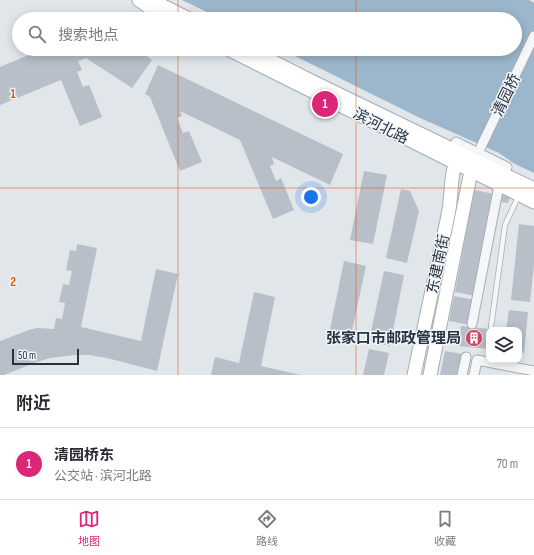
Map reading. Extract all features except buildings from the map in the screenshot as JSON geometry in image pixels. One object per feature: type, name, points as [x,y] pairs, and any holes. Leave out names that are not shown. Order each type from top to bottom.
[{"type":"main road","points":[[139,0],[157,12]]},
{"type":"main road","points":[[154,0],[175,12]]},
{"type":"main road","name":"滨河北路","points":[[243,56],[456,152]]},
{"type":"main road","name":"滨河北路","points":[[262,56],[503,175],[525,189],[534,202]]},
{"type":"main road","name":"东建南街","points":[[414,375],[447,220],[452,173],[456,152]]},
{"type":"main road","name":"东建南街","points":[[430,375],[475,162]]},
{"type":"street","name":"清园桥","points":[[475,162],[534,36]]},
{"type":"street","points":[[472,324],[503,175]]},
{"type":"street","points":[[462,375],[466,357]]},
{"type":"street","points":[[474,375],[477,360],[507,371],[534,371]]},
{"type":"lane","points":[[490,327],[505,225],[525,189]]},
{"type":"water","points":[[182,0],[529,0],[534,3],[534,173],[515,164],[499,153],[418,117],[295,56],[522,56],[522,12],[207,12]]},
{"type":"place","name":"清园桥东","points":[[325,104]]},
{"type":"place","name":"张家口市邮政管理局","points":[[474,338]]}]
